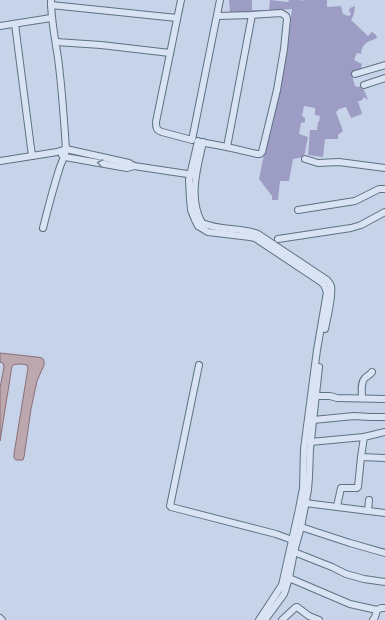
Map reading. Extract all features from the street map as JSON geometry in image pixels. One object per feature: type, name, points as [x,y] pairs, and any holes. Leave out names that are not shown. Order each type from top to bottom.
[{"type":"street","points":[[181,0],[156,128],[158,131],[260,154],[262,152],[277,90],[284,49],[287,19],[286,16],[281,14],[217,16]]},
{"type":"street","points":[[220,0],[193,175],[197,219],[202,224],[216,228],[250,231],[325,278],[331,286],[328,310],[316,370],[303,488],[294,541],[282,585],[262,620]]},
{"type":"street","points":[[43,228],[56,179],[65,157],[66,149],[62,88],[56,42],[51,18],[51,2],[177,18]]},
{"type":"street","points":[[227,147],[252,16]]},
{"type":"street","points":[[0,26],[51,18]]},
{"type":"street","points":[[15,24],[32,156]]},
{"type":"street","points":[[56,42],[170,52]]},
{"type":"street","points":[[355,74],[385,65]]},
{"type":"street","points":[[364,85],[385,78]]},
{"type":"street","points":[[0,161],[57,152],[66,149],[129,163],[134,166],[193,175]]},
{"type":"street","points":[[57,152],[65,157],[127,168],[134,166]]},
{"type":"street","points":[[78,159],[79,152]]},
{"type":"street","points":[[305,159],[318,163],[339,162],[385,168]]},
{"type":"street","points":[[298,210],[355,201],[379,189],[385,189]]},
{"type":"street","points":[[278,239],[351,228],[361,225],[385,212]]},
{"type":"street","points":[[199,365],[170,506],[276,534],[294,541]]},
{"type":"street","points":[[262,620],[284,594],[294,552],[294,541],[301,527],[309,477],[307,449],[310,442],[313,420],[316,370]]},
{"type":"street","points":[[362,398],[362,382],[372,372]]},
{"type":"street","points":[[315,396],[385,399]]},
{"type":"street","points":[[313,420],[354,416],[385,417]]},
{"type":"street","points":[[310,442],[385,432]]},
{"type":"street","points":[[337,506],[341,488],[358,488],[364,436]]},
{"type":"street","points":[[361,457],[385,458]]},
{"type":"street","points":[[368,511],[369,500]]},
{"type":"street","points":[[305,502],[385,513]]},
{"type":"street","points":[[301,527],[350,544],[385,552]]},
{"type":"street","points":[[294,552],[346,574],[364,579],[385,582]]},
{"type":"street","points":[[289,578],[350,604],[377,610],[385,608]]},
{"type":"street","points":[[282,620],[296,607],[308,618],[319,620]]},
{"type":"street","points":[[373,620],[377,610]]},
{"type":"shaded area","points":[[229,0],[252,0],[252,10],[269,10],[270,0],[288,2],[289,0],[327,0],[327,7],[341,6],[343,14],[349,16],[351,14],[349,11],[350,8],[355,6],[354,14],[351,20],[368,36],[372,32],[377,38],[366,43],[361,54],[357,53],[354,60],[362,64],[360,72],[352,75],[355,86],[362,86],[368,100],[364,97],[358,101],[362,114],[351,118],[346,107],[339,109],[336,112],[343,131],[338,135],[338,139],[325,139],[323,157],[308,155],[310,130],[317,130],[320,116],[315,115],[315,108],[304,106],[302,116],[305,118],[305,122],[301,123],[299,134],[308,137],[304,157],[293,159],[289,181],[280,181],[278,200],[272,200],[272,196],[259,179],[289,34],[292,9],[230,13]]},
{"type":"shaded area","points":[[0,353],[37,357],[44,360],[44,365],[37,381],[31,409],[23,460],[16,460],[14,458],[14,454],[28,368],[27,365],[23,364],[12,366],[0,441],[0,388],[4,367],[3,363],[0,362]]}]
